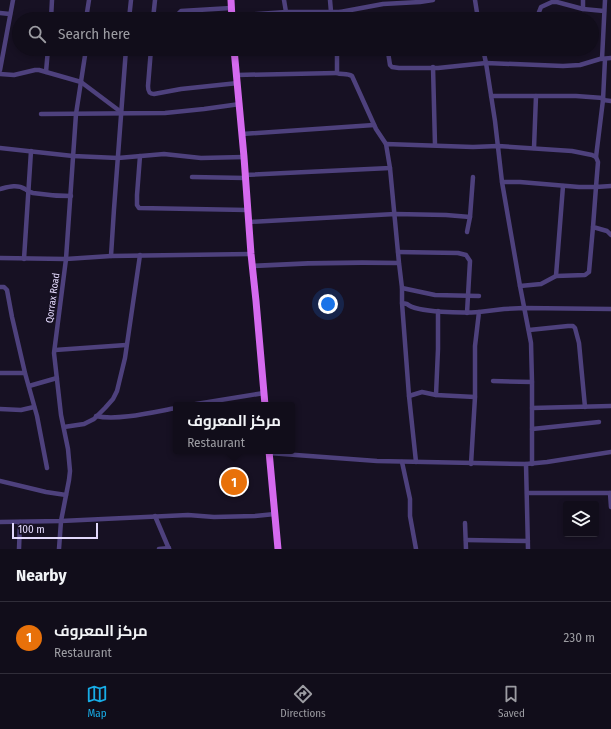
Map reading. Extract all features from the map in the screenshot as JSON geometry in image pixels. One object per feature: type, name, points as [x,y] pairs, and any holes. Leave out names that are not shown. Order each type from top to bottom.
[{"type":"main road","points":[[231,0],[232,12]]},
{"type":"main road","points":[[235,56],[240,104],[248,222],[265,402]]},
{"type":"main road","points":[[269,454],[278,549]]},
{"type":"street","points":[[0,70],[13,0]]},
{"type":"street","points":[[51,12],[52,0]]},
{"type":"street","points":[[87,12],[89,0]]},
{"type":"street","points":[[130,12],[131,0]]},
{"type":"street","points":[[154,12],[155,0]]},
{"type":"street","points":[[284,0],[286,12],[340,12],[384,4],[433,0]]},
{"type":"street","points":[[330,0],[331,12]]},
{"type":"street","points":[[475,0],[477,12]]},
{"type":"street","points":[[539,12],[543,0]]},
{"type":"street","points":[[583,0],[583,10]]},
{"type":"street","points":[[520,286],[541,284],[556,276],[584,275],[589,272],[598,162],[596,157],[603,99],[604,0]]},
{"type":"street","points":[[541,7],[552,2],[557,2],[583,10],[604,12]]},
{"type":"street","points":[[180,12],[198,12]]},
{"type":"street","points":[[0,13],[10,14]]},
{"type":"street","points":[[0,35],[6,36]]},
{"type":"street","points":[[46,72],[47,56]]},
{"type":"street","name":"Qorrax Road","points":[[59,549],[61,521],[70,471],[68,449],[61,415],[54,350],[66,260],[76,114],[85,56]]},
{"type":"street","points":[[111,256],[125,56]]},
{"type":"street","points":[[150,56],[148,86],[149,92],[154,94],[181,89],[238,83]]},
{"type":"street","points":[[337,56],[337,73]]},
{"type":"street","points":[[388,56],[389,62],[392,67],[399,68],[438,68],[486,63],[563,66],[580,65],[611,58]]},
{"type":"street","points":[[484,56],[502,182],[531,342],[532,464]]},
{"type":"street","points":[[433,68],[435,145]]},
{"type":"street","points":[[0,74],[14,75],[36,70],[81,82],[121,113]]},
{"type":"street","points":[[236,75],[337,73],[352,76],[374,125],[386,144],[390,168],[402,288],[409,396],[416,462]]},
{"type":"street","points":[[491,96],[576,96],[611,101]]},
{"type":"street","points":[[534,148],[536,96]]},
{"type":"street","points":[[41,114],[165,113],[240,104]]},
{"type":"street","points":[[242,134],[374,125]]},
{"type":"street","points":[[386,144],[435,145],[473,148],[498,146],[534,148],[572,151],[596,157]]},
{"type":"street","points":[[0,148],[73,156],[118,158],[164,154],[201,158],[244,157]]},
{"type":"street","points":[[24,259],[32,151]]},
{"type":"street","points":[[140,156],[137,196],[137,205],[139,208],[248,210]]},
{"type":"street","points":[[192,177],[245,176],[390,168]]},
{"type":"street","points":[[467,232],[470,217],[473,177]]},
{"type":"street","points":[[502,182],[579,187],[611,186]]},
{"type":"street","points":[[556,276],[562,186]]},
{"type":"street","points":[[0,189],[19,187],[24,188],[29,192],[70,196]]},
{"type":"street","points":[[248,222],[330,219],[395,214],[470,217]]},
{"type":"street","points":[[593,227],[607,231],[611,235]]},
{"type":"street","points":[[398,252],[458,253],[466,255],[470,260],[467,313]]},
{"type":"street","points":[[0,258],[66,260],[111,256],[251,254]]},
{"type":"street","points":[[64,427],[84,424],[94,419],[109,403],[117,391],[124,358],[140,256]]},
{"type":"street","points":[[252,266],[368,262],[399,263]]},
{"type":"street","points":[[0,287],[4,287],[7,290],[47,468]]},
{"type":"street","points":[[402,288],[435,295],[479,296]]},
{"type":"street","points":[[402,303],[418,309],[467,313],[524,308],[611,309]]},
{"type":"street","points":[[436,395],[438,311]]},
{"type":"street","points":[[471,464],[475,397],[475,346],[480,312]]},
{"type":"street","points":[[529,330],[568,326],[573,326],[575,328],[579,343],[585,407]]},
{"type":"street","points":[[54,350],[126,345]]},
{"type":"street","points":[[0,373],[25,373]]},
{"type":"street","points":[[29,386],[57,378]]},
{"type":"street","points":[[493,381],[532,382]]},
{"type":"street","points":[[409,396],[422,392],[436,395],[475,397]]},
{"type":"street","points":[[208,402],[264,393]]},
{"type":"street","points":[[532,408],[611,406]]},
{"type":"street","points":[[0,409],[21,410],[34,407]]},
{"type":"street","points":[[96,416],[120,417],[173,408]]},
{"type":"street","points":[[532,429],[599,422]]},
{"type":"street","points":[[292,454],[377,461],[532,464],[611,452]]},
{"type":"street","points":[[402,462],[410,499],[410,516],[416,549]]},
{"type":"street","points":[[526,464],[528,549]]},
{"type":"street","points":[[0,482],[66,495]]},
{"type":"street","points":[[527,493],[611,493],[611,507]]},
{"type":"street","points":[[0,522],[61,521],[155,516],[255,516],[275,514]]},
{"type":"street","points":[[155,516],[169,549],[159,549]]},
{"type":"street","points":[[19,549],[20,522]]},
{"type":"street","points":[[465,523],[466,549]]},
{"type":"street","points":[[466,540],[528,541]]},
{"type":"place","name":"مركز المعروف","points":[[234,482]]}]
